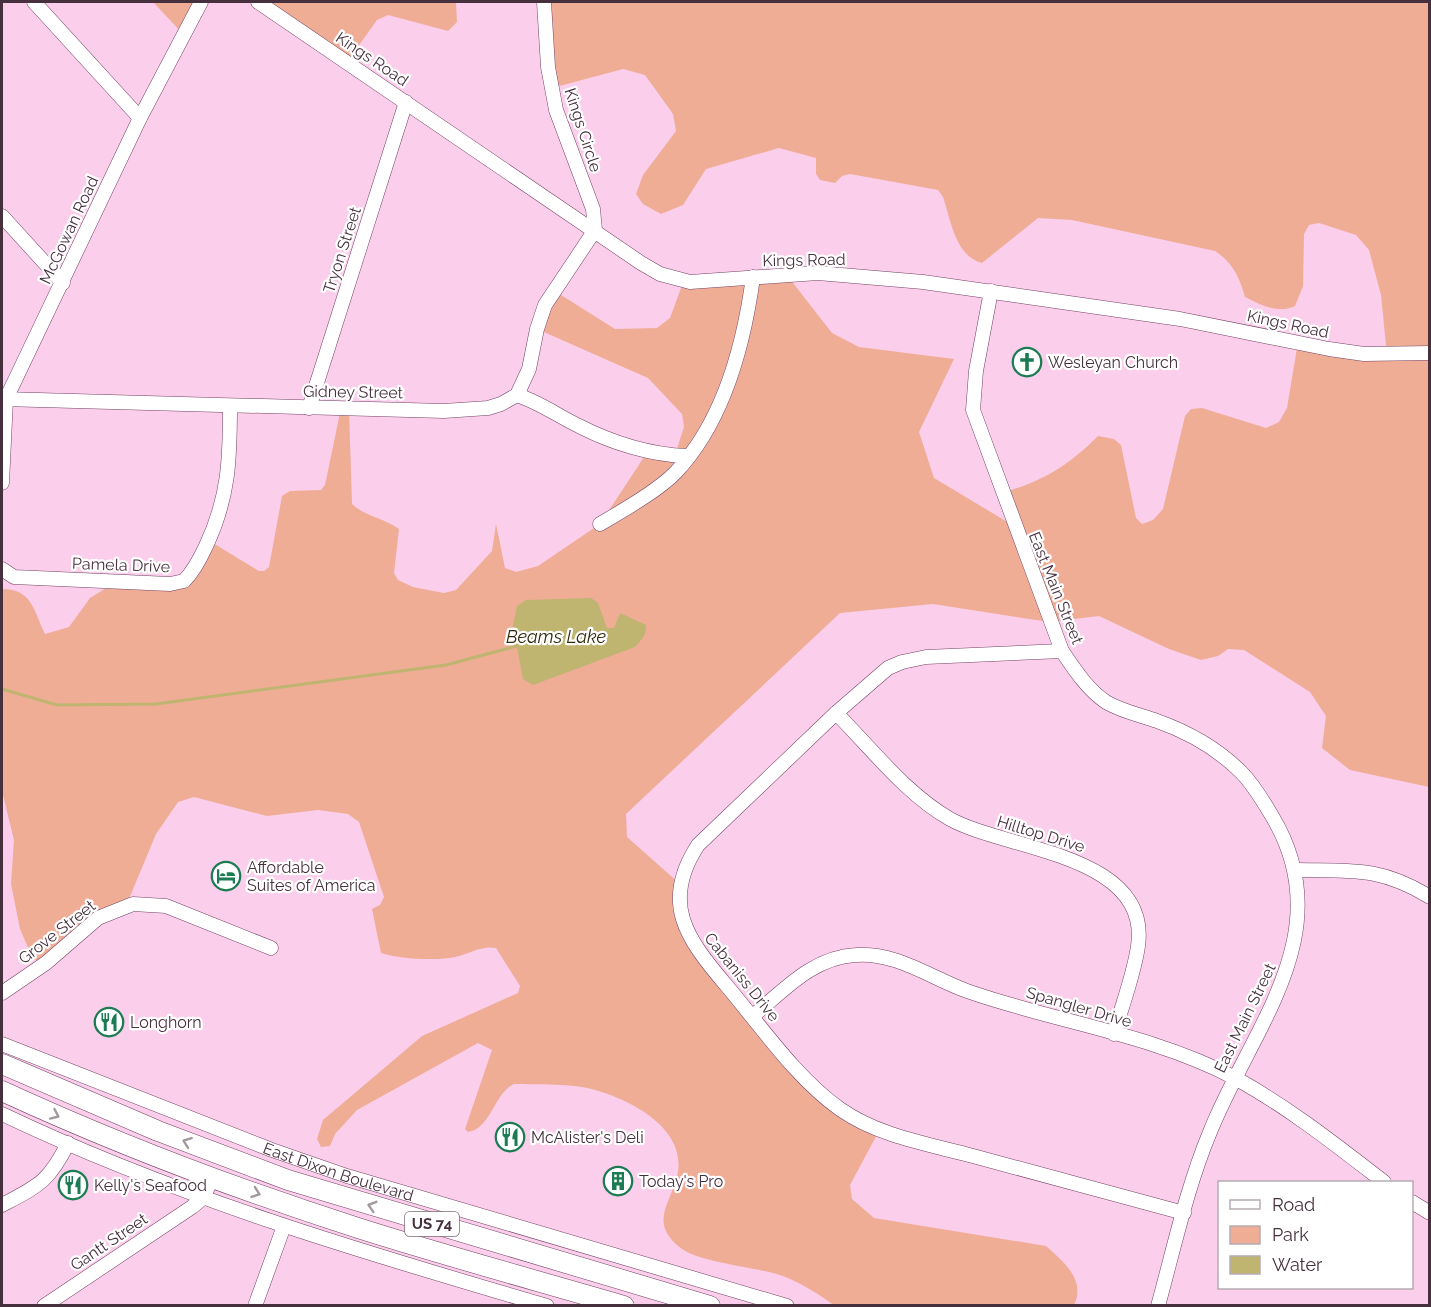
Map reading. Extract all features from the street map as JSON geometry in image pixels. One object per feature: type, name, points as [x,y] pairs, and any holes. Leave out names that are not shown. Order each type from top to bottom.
[{"type":"highway","name":"East Dixon Boulevard","points":[[2,1064],[158,1131],[288,1180],[710,1305]]},
{"type":"highway","points":[[2,1076],[27,1084],[42,1083]]},
{"type":"highway","name":"US 74","points":[[2,1091],[131,1147],[212,1178],[358,1228],[624,1305]]},
{"type":"highway","points":[[358,1228],[396,1228],[512,1259],[519,1257],[522,1250]]},
{"type":"highway","points":[[527,1278],[530,1270],[536,1268],[628,1294],[658,1290]]},
{"type":"street","points":[[34,2],[140,118]]},
{"type":"street","name":"McGowan Road","points":[[2,483],[4,399],[63,283],[140,118],[201,2]]},
{"type":"street","name":"Kings Road","points":[[259,2],[641,263],[676,279],[690,282],[786,274],[848,274],[991,291],[1205,324],[1329,349],[1376,354],[1430,353]]},
{"type":"street","name":"Kings Circle","points":[[544,2],[548,67],[556,110],[593,208],[595,230]]},
{"type":"street","name":"Tryon Street","points":[[309,408],[406,102]]},
{"type":"street","points":[[2,216],[63,283]]},
{"type":"street","points":[[595,230],[545,305],[537,329],[529,369],[516,395],[530,399],[603,437],[647,451],[687,456]]},
{"type":"street","points":[[600,524],[669,477],[701,437],[732,372],[747,322],[753,277]]},
{"type":"street","name":"East Main Street","points":[[991,291],[976,371],[972,410],[1062,651],[1086,685],[1107,702],[1181,730],[1207,744],[1241,772],[1257,790],[1275,821],[1286,841],[1295,870],[1299,909],[1293,950],[1286,975],[1234,1077],[1209,1134],[1158,1305]]},
{"type":"street","name":"Gidney Street","points":[[4,399],[454,411],[501,405],[516,395]]},
{"type":"street","name":"Pamela Drive","points":[[2,569],[14,577],[170,584],[184,581],[196,567],[224,501],[230,449],[230,406]]},
{"type":"street","name":"Cabaniss Drive","points":[[1062,651],[912,659],[888,668],[836,713],[698,845],[684,870],[679,900],[687,934],[696,949],[824,1097],[841,1110],[890,1133],[1184,1213]]},
{"type":"street","name":"Hilltop Drive","points":[[836,713],[928,805],[975,830],[1082,864],[1101,873],[1123,892],[1137,923],[1138,946],[1114,1034]]},
{"type":"street","points":[[1295,870],[1341,868],[1374,872],[1430,897]]},
{"type":"street","name":"Grove Street","points":[[2,993],[46,963],[98,918],[133,904],[166,906],[271,948]]},
{"type":"street","name":"Spangler Drive","points":[[753,1016],[808,970],[840,957],[870,954],[891,959],[968,991],[1183,1056],[1234,1077],[1318,1131],[1383,1181]]},
{"type":"street","name":"East Dixon Boulevard","points":[[2,1044],[272,1150],[347,1176],[788,1305]]},
{"type":"street","points":[[2,1114],[68,1143],[284,1226],[547,1305]]},
{"type":"street","points":[[2,1205],[40,1185],[49,1176],[68,1143]]},
{"type":"street","points":[[204,1197],[212,1178]]},
{"type":"street","name":"Gantt Street","points":[[44,1305],[204,1197]]},
{"type":"street","points":[[1413,1203],[1430,1213]]},
{"type":"street","points":[[255,1305],[284,1226]]},
{"type":"street","points":[[522,1250],[529,1231]]},
{"type":"street","points":[[521,1298],[527,1278]]},
{"type":"green space","points":[[153,2],[201,2],[183,34]]},
{"type":"green space","points":[[258,2],[456,2],[457,22],[448,31],[388,15],[377,20],[347,62]]},
{"type":"green space","points":[[544,2],[1429,2],[1429,787],[1350,770],[1322,748],[1326,716],[1310,692],[1244,650],[1228,649],[1218,656],[1201,660],[1169,649],[1099,616],[1049,622],[933,604],[840,613],[626,814],[627,837],[680,884],[688,935],[812,1085],[880,1129],[850,1185],[852,1199],[874,1218],[1046,1246],[1066,1265],[1075,1280],[1077,1296],[1074,1305],[834,1305],[783,1276],[713,1261],[687,1252],[669,1237],[665,1228],[663,1219],[678,1172],[678,1156],[673,1142],[653,1118],[624,1101],[595,1090],[566,1085],[514,1084],[502,1095],[482,1124],[468,1132],[465,1129],[492,1050],[478,1043],[357,1110],[335,1134],[330,1146],[321,1147],[317,1139],[323,1120],[422,1036],[518,993],[520,986],[496,948],[491,947],[439,959],[407,958],[381,953],[372,909],[380,905],[384,897],[359,822],[348,814],[318,810],[267,816],[194,797],[178,802],[156,834],[126,906],[46,963],[33,959],[20,929],[11,884],[14,840],[2,791],[2,589],[12,590],[26,597],[45,634],[69,627],[90,598],[116,582],[177,584],[208,540],[259,571],[264,571],[269,567],[282,496],[290,491],[321,490],[325,485],[341,408],[349,409],[352,504],[363,512],[399,529],[394,573],[398,580],[413,587],[444,593],[456,590],[492,551],[496,524],[505,568],[516,572],[538,566],[600,524],[648,451],[675,455],[684,427],[682,414],[648,378],[537,329],[553,290],[615,329],[657,328],[670,318],[684,280],[786,274],[832,333],[859,347],[954,359],[919,432],[934,478],[1014,526],[1002,493],[1054,471],[1076,456],[1098,436],[1114,439],[1121,445],[1136,518],[1142,524],[1153,520],[1163,509],[1185,416],[1191,409],[1202,408],[1266,428],[1279,422],[1287,408],[1298,342],[1387,355],[1381,295],[1369,250],[1356,235],[1319,223],[1309,225],[1304,234],[1303,286],[1295,306],[1275,309],[1245,297],[1234,271],[1215,251],[1072,220],[1038,218],[982,263],[973,259],[960,245],[943,197],[938,190],[850,174],[842,176],[835,183],[820,180],[816,174],[816,158],[779,148],[706,169],[683,205],[661,214],[643,204],[636,194],[643,175],[676,131],[673,114],[645,75],[623,69],[552,88]]},
{"type":"water","name":"Beams Lake","points":[[591,598],[598,603],[607,628],[614,628],[620,613],[646,625],[645,635],[635,647],[533,685],[523,679],[513,626],[517,606],[526,600]]},
{"type":"waterway","points":[[2,689],[57,705],[156,704],[446,665],[517,646]]},
{"type":"place","name":"Wesleyan Church","points":[[1027,362]]},
{"type":"place","name":"Affordable Suites of America","points":[[226,876]]},
{"type":"place","name":"Longhorn","points":[[109,1022]]},
{"type":"place","name":"McAlister's Deli","points":[[510,1137]]},
{"type":"place","name":"Today's Pro","points":[[618,1181]]},
{"type":"place","name":"Kelly's Seafood","points":[[73,1185]]}]
